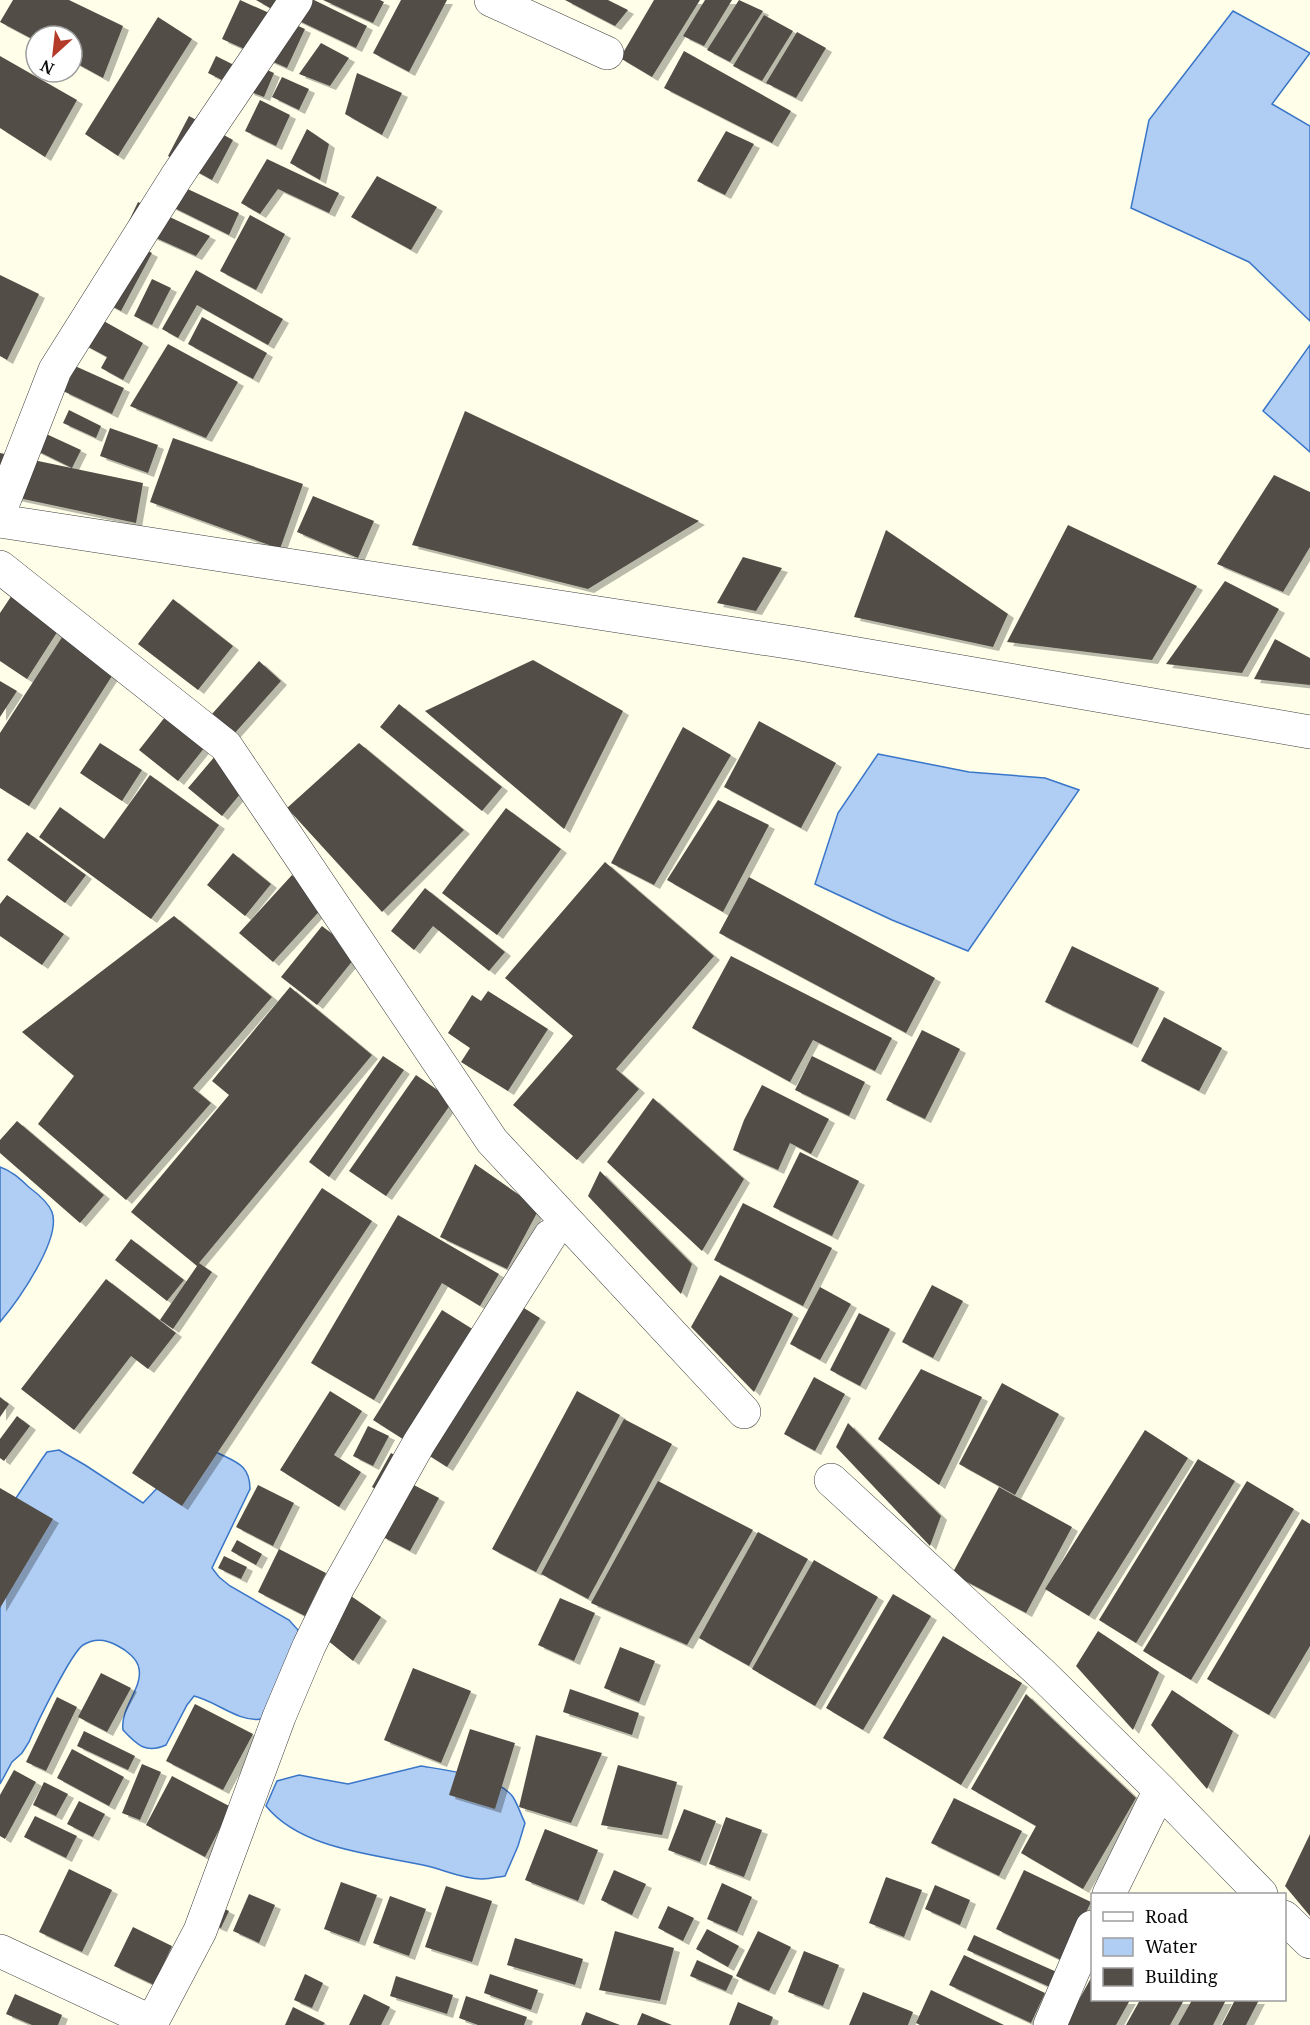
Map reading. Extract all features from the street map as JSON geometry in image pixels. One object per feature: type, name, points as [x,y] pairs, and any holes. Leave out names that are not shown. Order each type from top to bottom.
[{"type":"street","points":[[0,511],[55,370],[177,176],[296,0]]},
{"type":"street","points":[[491,0],[607,54]]},
{"type":"street","points":[[0,521],[800,644],[1310,732]]},
{"type":"street","points":[[0,567],[226,746],[492,1141],[744,1412]]},
{"type":"street","points":[[0,1951],[152,2022],[200,1931],[279,1717],[309,1646],[338,1587],[419,1443],[550,1236]]},
{"type":"street","points":[[831,1480],[1043,1675],[1260,1893]]},
{"type":"street","points":[[1109,1893],[1160,1790]]},
{"type":"street","points":[[1286,1919],[1310,1942]]},
{"type":"street","points":[[1050,2025],[1091,1929]]},
{"type":"water","points":[[1233,11],[1310,53],[1272,104],[1310,126],[1310,321],[1249,262],[1131,208],[1149,120]]},
{"type":"water","points":[[1310,345],[1310,452],[1263,411]]},
{"type":"water","points":[[878,754],[969,772],[1045,778],[1079,790],[968,951],[892,920],[815,884],[838,813]]},
{"type":"water","points":[[0,1167],[16,1176],[42,1198],[52,1212],[53,1224],[50,1238],[36,1270],[0,1322]]},
{"type":"water","points":[[59,1450],[143,1503],[160,1485],[216,1452],[240,1465],[247,1474],[250,1489],[212,1568],[230,1586],[289,1620],[298,1630],[300,1643],[262,1719],[236,1715],[194,1696],[166,1745],[153,1749],[137,1744],[123,1730],[125,1714],[138,1683],[139,1669],[136,1662],[125,1650],[109,1642],[96,1640],[87,1643],[70,1661],[29,1742],[12,1762],[0,1784],[0,1522],[47,1452]]},
{"type":"water","points":[[421,1766],[484,1779],[506,1790],[513,1797],[525,1823],[505,1876],[474,1879],[423,1865],[338,1847],[298,1832],[266,1806],[277,1781],[299,1775],[348,1784]]},
{"type":"building","points":[[13,0],[69,0],[123,26],[103,78],[84,68],[84,24],[24,24],[24,35],[0,22]]},
{"type":"building","points":[[240,0],[305,29],[287,68],[222,39]]},
{"type":"building","points":[[256,0],[293,0],[284,16]]},
{"type":"building","points":[[305,0],[314,0],[367,26],[356,48],[295,19]]},
{"type":"building","points":[[323,0],[380,0],[384,2],[373,23]]},
{"type":"building","points":[[401,0],[447,0],[409,72],[373,53]]},
{"type":"building","points":[[565,0],[608,0],[628,10],[615,26]]},
{"type":"building","points":[[654,0],[700,0],[652,77],[620,58]]},
{"type":"building","points":[[705,0],[732,0],[704,46],[683,36]]},
{"type":"building","points":[[739,0],[763,11],[730,62],[707,50]]},
{"type":"building","points":[[764,15],[793,31],[762,81],[733,66]]},
{"type":"building","points":[[158,17],[192,39],[118,156],[85,134]]},
{"type":"building","points":[[797,32],[826,48],[796,98],[766,83]]},
{"type":"building","points":[[321,43],[349,58],[330,86],[299,74]]},
{"type":"building","points":[[684,51],[791,111],[772,143],[664,88]]},
{"type":"building","points":[[0,56],[24,70],[24,84],[49,84],[77,100],[45,157],[0,128]]},
{"type":"building","points":[[216,56],[246,71],[238,88],[208,73]]},
{"type":"building","points":[[258,66],[274,73],[264,97],[248,91]]},
{"type":"building","points":[[357,73],[402,93],[382,135],[345,114]]},
{"type":"building","points":[[282,77],[309,89],[299,110],[272,97]]},
{"type":"building","points":[[260,100],[290,115],[276,146],[245,131]]},
{"type":"building","points":[[189,116],[233,140],[212,180],[168,156]]},
{"type":"building","points":[[307,129],[329,144],[320,180],[290,163]]},
{"type":"building","points":[[726,131],[754,144],[725,195],[697,181]]},
{"type":"building","points":[[267,159],[339,193],[329,213],[278,189],[260,214],[241,203]]},
{"type":"building","points":[[377,176],[437,207],[411,250],[351,217]]},
{"type":"building","points":[[177,184],[239,213],[229,235],[168,205]]},
{"type":"building","points":[[138,202],[210,236],[196,256],[127,225]]},
{"type":"building","points":[[250,215],[285,234],[256,290],[220,271]]},
{"type":"building","points":[[123,238],[152,253],[121,311],[92,296]]},
{"type":"building","points":[[196,270],[283,319],[268,345],[197,305],[178,338],[162,329]]},
{"type":"building","points":[[0,275],[39,294],[7,360],[0,356]]},
{"type":"building","points":[[152,279],[171,288],[152,325],[134,316]]},
{"type":"building","points":[[93,315],[143,343],[123,380],[101,368],[107,357],[79,342]]},
{"type":"building","points":[[202,317],[267,353],[253,379],[188,344]]},
{"type":"building","points":[[168,344],[238,382],[206,438],[130,406]]},
{"type":"building","points":[[75,366],[124,388],[112,414],[63,391]]},
{"type":"building","points":[[69,410],[101,426],[96,438],[63,423]]},
{"type":"building","points":[[465,411],[699,521],[588,589],[412,545]]},
{"type":"building","points":[[29,426],[81,450],[72,468],[21,443]]},
{"type":"building","points":[[110,428],[158,445],[148,473],[100,456]]},
{"type":"building","points":[[173,438],[303,484],[280,549],[150,502]]},
{"type":"building","points":[[0,453],[143,483],[136,523],[0,494]]},
{"type":"building","points":[[1274,475],[1310,492],[1310,547],[1283,592],[1217,564]]},
{"type":"building","points":[[313,496],[374,521],[358,558],[297,532]]},
{"type":"building","points":[[1068,525],[1197,586],[1152,660],[1007,642]]},
{"type":"building","points":[[886,530],[1008,614],[993,647],[854,617]]},
{"type":"building","points":[[743,557],[782,568],[756,611],[717,603]]},
{"type":"building","points":[[1225,581],[1279,609],[1242,673],[1166,664]]},
{"type":"building","points":[[14,592],[63,623],[27,679],[0,661],[0,613]]},
{"type":"building","points":[[173,599],[233,646],[198,690],[138,644]]},
{"type":"building","points":[[66,631],[119,665],[29,806],[0,788],[0,733]]},
{"type":"building","points":[[1275,639],[1310,658],[1310,685],[1254,679]]},
{"type":"building","points":[[533,660],[623,711],[564,829],[425,711]]},
{"type":"building","points":[[259,661],[281,681],[234,734],[212,714]]},
{"type":"building","points":[[0,681],[17,691],[0,717]]},
{"type":"building","points":[[399,704],[502,787],[482,811],[380,727]]},
{"type":"building","points":[[165,717],[205,747],[178,781],[139,750]]},
{"type":"building","points":[[759,721],[836,763],[801,828],[724,787]]},
{"type":"building","points":[[683,727],[731,755],[654,885],[611,863]]},
{"type":"building","points":[[100,743],[142,770],[122,801],[80,773]]},
{"type":"building","points":[[359,743],[464,830],[382,912],[287,808]]},
{"type":"building","points":[[216,755],[250,782],[222,816],[188,788]]},
{"type":"building","points":[[150,775],[219,825],[151,919],[39,837],[60,807],[104,839]]},
{"type":"building","points":[[718,800],[769,825],[723,912],[667,880]]},
{"type":"building","points":[[506,808],[561,849],[497,935],[442,893]]},
{"type":"building","points":[[27,832],[86,875],[65,903],[7,860]]},
{"type":"building","points":[[233,853],[271,884],[245,916],[207,885]]},
{"type":"building","points":[[605,862],[714,956],[616,1069],[639,1089],[577,1160],[513,1105],[573,1036],[505,978]]},
{"type":"building","points":[[292,875],[325,905],[273,962],[239,933]]},
{"type":"building","points":[[749,877],[935,978],[906,1033],[719,933]]},
{"type":"building","points":[[425,888],[505,952],[489,971],[433,926],[414,950],[391,931]]},
{"type":"building","points":[[7,895],[64,934],[42,965],[0,936],[0,904]]},
{"type":"building","points":[[174,916],[272,997],[193,1088],[211,1103],[126,1200],[38,1124],[74,1076],[22,1032]]},
{"type":"building","points":[[322,926],[358,954],[317,1005],[281,977]]},
{"type":"building","points":[[1072,946],[1159,988],[1132,1044],[1045,1002]]},
{"type":"building","points":[[731,956],[892,1038],[875,1071],[813,1040],[790,1082],[692,1028]]},
{"type":"building","points":[[290,987],[372,1055],[199,1263],[212,1272],[173,1329],[160,1320],[197,1266],[131,1212],[229,1095],[212,1081]]},
{"type":"building","points":[[488,991],[548,1029],[508,1091],[461,1062],[470,1048],[448,1033],[472,995],[481,1001]]},
{"type":"building","points":[[1164,1017],[1222,1048],[1199,1091],[1141,1061]]},
{"type":"building","points":[[922,1030],[960,1049],[925,1119],[886,1100]]},
{"type":"building","points":[[383,1056],[404,1070],[329,1177],[309,1162]]},
{"type":"building","points":[[812,1056],[865,1082],[849,1116],[795,1090]]},
{"type":"building","points":[[416,1075],[453,1101],[386,1196],[349,1171]]},
{"type":"building","points":[[762,1085],[829,1119],[811,1154],[790,1143],[778,1170],[733,1150],[744,1120]]},
{"type":"building","points":[[653,1098],[744,1179],[702,1251],[607,1162]]},
{"type":"building","points":[[17,1121],[104,1195],[80,1223],[0,1153],[0,1140]]},
{"type":"building","points":[[800,1152],[859,1181],[832,1236],[773,1207]]},
{"type":"building","points":[[475,1164],[539,1209],[507,1269],[440,1237]]},
{"type":"building","points":[[600,1171],[692,1264],[681,1294],[588,1196]]},
{"type":"building","points":[[322,1188],[372,1221],[182,1506],[132,1473]]},
{"type":"building","points":[[743,1203],[832,1248],[803,1306],[714,1260]]},
{"type":"building","points":[[398,1215],[499,1274],[480,1306],[442,1283],[374,1400],[311,1363]]},
{"type":"building","points":[[131,1239],[184,1280],[167,1301],[115,1260]]},
{"type":"building","points":[[720,1275],[793,1314],[754,1392],[691,1327]]},
{"type":"building","points":[[106,1279],[176,1333],[148,1369],[131,1356],[74,1430],[21,1389]]},
{"type":"building","points":[[932,1285],[963,1301],[933,1358],[902,1342]]},
{"type":"building","points":[[820,1287],[851,1304],[820,1360],[790,1344]]},
{"type":"building","points":[[498,1292],[540,1318],[447,1467],[373,1420],[442,1310],[474,1330]]},
{"type":"building","points":[[859,1313],[890,1329],[860,1386],[830,1370]]},
{"type":"building","points":[[921,1369],[982,1397],[939,1485],[878,1439]]},
{"type":"building","points":[[814,1377],[845,1394],[815,1451],[784,1434]]},
{"type":"building","points":[[1002,1383],[1059,1414],[1015,1495],[959,1464]]},
{"type":"building","points":[[330,1391],[362,1411],[334,1455],[361,1472],[339,1507],[280,1470]]},
{"type":"building","points":[[577,1391],[620,1415],[536,1572],[492,1549]]},
{"type":"building","points":[[0,1397],[9,1404],[0,1417]]},
{"type":"building","points":[[17,1416],[30,1426],[4,1461],[0,1458],[0,1439]]},
{"type":"building","points":[[624,1419],[672,1444],[588,1599],[541,1574]]},
{"type":"building","points":[[848,1423],[941,1516],[930,1546],[836,1447]]},
{"type":"building","points":[[368,1426],[389,1436],[373,1466],[353,1456]]},
{"type":"building","points":[[1145,1430],[1188,1458],[1089,1616],[1045,1589]]},
{"type":"building","points":[[391,1453],[402,1459],[382,1493],[372,1487]]},
{"type":"building","points":[[1198,1459],[1235,1481],[1136,1643],[1099,1620]]},
{"type":"building","points":[[658,1481],[753,1530],[687,1645],[591,1603]]},
{"type":"building","points":[[1247,1481],[1294,1509],[1191,1680],[1143,1651]]},
{"type":"building","points":[[410,1483],[439,1498],[410,1551],[381,1536]]},
{"type":"building","points":[[258,1485],[294,1503],[273,1546],[236,1527]]},
{"type":"building","points":[[999,1487],[1072,1527],[1026,1613],[952,1574]]},
{"type":"building","points":[[0,1488],[53,1519],[0,1608]]},
{"type":"building","points":[[1302,1519],[1310,1524],[1310,1646],[1269,1715],[1207,1679]]},
{"type":"building","points":[[758,1532],[808,1559],[749,1666],[699,1638]]},
{"type":"building","points":[[237,1540],[262,1554],[256,1565],[231,1551]]},
{"type":"building","points":[[279,1549],[326,1573],[305,1616],[258,1592]]},
{"type":"building","points":[[224,1556],[247,1567],[241,1579],[218,1568]]},
{"type":"building","points":[[814,1560],[878,1597],[815,1706],[752,1669]]},
{"type":"building","points":[[338,1587],[381,1617],[353,1661],[316,1631]]},
{"type":"building","points":[[893,1594],[931,1616],[863,1730],[826,1708]]},
{"type":"building","points":[[560,1598],[595,1613],[574,1661],[538,1645]]},
{"type":"building","points":[[1098,1631],[1159,1672],[1133,1730],[1076,1666]]},
{"type":"building","points":[[943,1636],[1022,1683],[961,1785],[883,1738]]},
{"type":"building","points":[[620,1647],[655,1661],[639,1702],[604,1688]]},
{"type":"building","points":[[413,1668],[471,1691],[441,1763],[384,1740]]},
{"type":"building","points":[[101,1673],[131,1688],[107,1732],[78,1717]]},
{"type":"building","points":[[570,1689],[639,1713],[632,1735],[563,1712]]},
{"type":"building","points":[[1172,1690],[1233,1731],[1207,1789],[1151,1725]]},
{"type":"building","points":[[1026,1694],[1136,1798],[1083,1889],[1021,1853],[1036,1826],[971,1789]]},
{"type":"building","points":[[57,1697],[77,1707],[46,1771],[26,1762]]},
{"type":"building","points":[[195,1704],[253,1734],[223,1790],[166,1761]]},
{"type":"building","points":[[470,1729],[515,1743],[495,1809],[449,1795]]},
{"type":"building","points":[[84,1731],[135,1756],[128,1770],[77,1746]]},
{"type":"building","points":[[536,1735],[602,1753],[571,1823],[519,1807]]},
{"type":"building","points":[[72,1749],[124,1777],[109,1806],[57,1778]]},
{"type":"building","points":[[142,1764],[161,1772],[140,1820],[122,1813]]},
{"type":"building","points":[[618,1765],[677,1782],[662,1835],[601,1825]]},
{"type":"building","points":[[14,1770],[36,1782],[5,1839],[0,1836],[0,1795]]},
{"type":"building","points":[[172,1776],[231,1807],[205,1857],[146,1825]]},
{"type":"building","points":[[44,1782],[68,1794],[56,1816],[33,1805]]},
{"type":"building","points":[[954,1798],[1022,1831],[999,1876],[931,1843]]},
{"type":"building","points":[[79,1801],[105,1814],[93,1837],[67,1824]]},
{"type":"building","points":[[684,1809],[716,1821],[700,1862],[668,1850]]},
{"type":"building","points":[[35,1816],[77,1836],[66,1858],[24,1837]]},
{"type":"building","points":[[726,1817],[762,1830],[744,1877],[709,1864]]},
{"type":"building","points":[[545,1829],[598,1850],[578,1901],[525,1880]]},
{"type":"building","points":[[1310,1834],[1310,1916],[1285,1886]]},
{"type":"building","points":[[69,1869],[112,1890],[82,1952],[39,1932]]},
{"type":"building","points":[[614,1870],[646,1884],[632,1915],[601,1900]]},
{"type":"building","points":[[1024,1870],[1091,1902],[1063,1961],[996,1929]]},
{"type":"building","points":[[886,1877],[922,1890],[904,1937],[869,1923]]},
{"type":"building","points":[[341,1882],[377,1895],[359,1942],[324,1929]]},
{"type":"building","points":[[722,1883],[752,1897],[737,1932],[707,1919]]},
{"type":"building","points":[[935,1885],[970,1900],[960,1925],[925,1909]]},
{"type":"building","points":[[446,1886],[492,1901],[472,1962],[425,1947]]},
{"type":"building","points":[[249,1894],[275,1905],[259,1943],[233,1931]]},
{"type":"building","points":[[390,1896],[426,1909],[409,1956],[373,1943]]},
{"type":"building","points":[[217,1905],[229,1911],[221,1928],[209,1923]]},
{"type":"building","points":[[668,1906],[694,1918],[683,1941],[658,1928]]},
{"type":"building","points":[[133,1927],[172,1946],[154,1985],[114,1966]]},
{"type":"building","points":[[707,1929],[739,1946],[728,1967],[696,1949]]},
{"type":"building","points":[[615,1931],[674,1948],[660,2001],[599,1990]]},
{"type":"building","points":[[758,1931],[791,1947],[769,1991],[736,1976]]},
{"type":"building","points":[[974,1935],[1059,1973],[1052,1988],[967,1950]]},
{"type":"building","points":[[515,1938],[583,1959],[575,1985],[507,1965]]},
{"type":"building","points":[[804,1951],[839,1965],[823,2006],[788,1992]]},
{"type":"building","points":[[964,1955],[1045,1993],[1031,2023],[949,1985]]},
{"type":"building","points":[[697,1960],[733,1976],[726,1991],[690,1976]]},
{"type":"building","points":[[305,1974],[323,1983],[312,2008],[294,2000]]},
{"type":"building","points":[[490,1974],[538,1990],[531,2010],[484,1993]]},
{"type":"building","points":[[396,1976],[453,1995],[447,2014],[390,1996]]},
{"type":"building","points":[[1091,1978],[1091,2001],[1129,2001],[1116,2025],[1065,2025]]},
{"type":"building","points":[[931,1990],[1004,2025],[920,2025],[916,2023]]},
{"type":"building","points":[[863,1992],[913,2012],[908,2025],[849,2025]]},
{"type":"building","points":[[15,1994],[62,2015],[58,2025],[32,2025],[6,2014]]},
{"type":"building","points":[[364,1994],[390,2007],[381,2025],[349,2025]]},
{"type":"building","points":[[466,1996],[527,2017],[524,2025],[478,2025],[459,2018]]},
{"type":"building","points":[[1139,2001],[1183,2001],[1170,2025],[1126,2025]]},
{"type":"building","points":[[1191,2001],[1225,2001],[1213,2025],[1178,2025]]},
{"type":"building","points":[[1234,2001],[1258,2001],[1246,2025],[1222,2025]]},
{"type":"building","points":[[738,2002],[773,2017],[770,2025],[729,2025]]},
{"type":"building","points":[[293,2007],[325,2023],[323,2025],[285,2025]]},
{"type":"building","points":[[586,2012],[620,2025],[581,2025]]},
{"type":"building","points":[[642,2013],[672,2025],[637,2025]]}]
